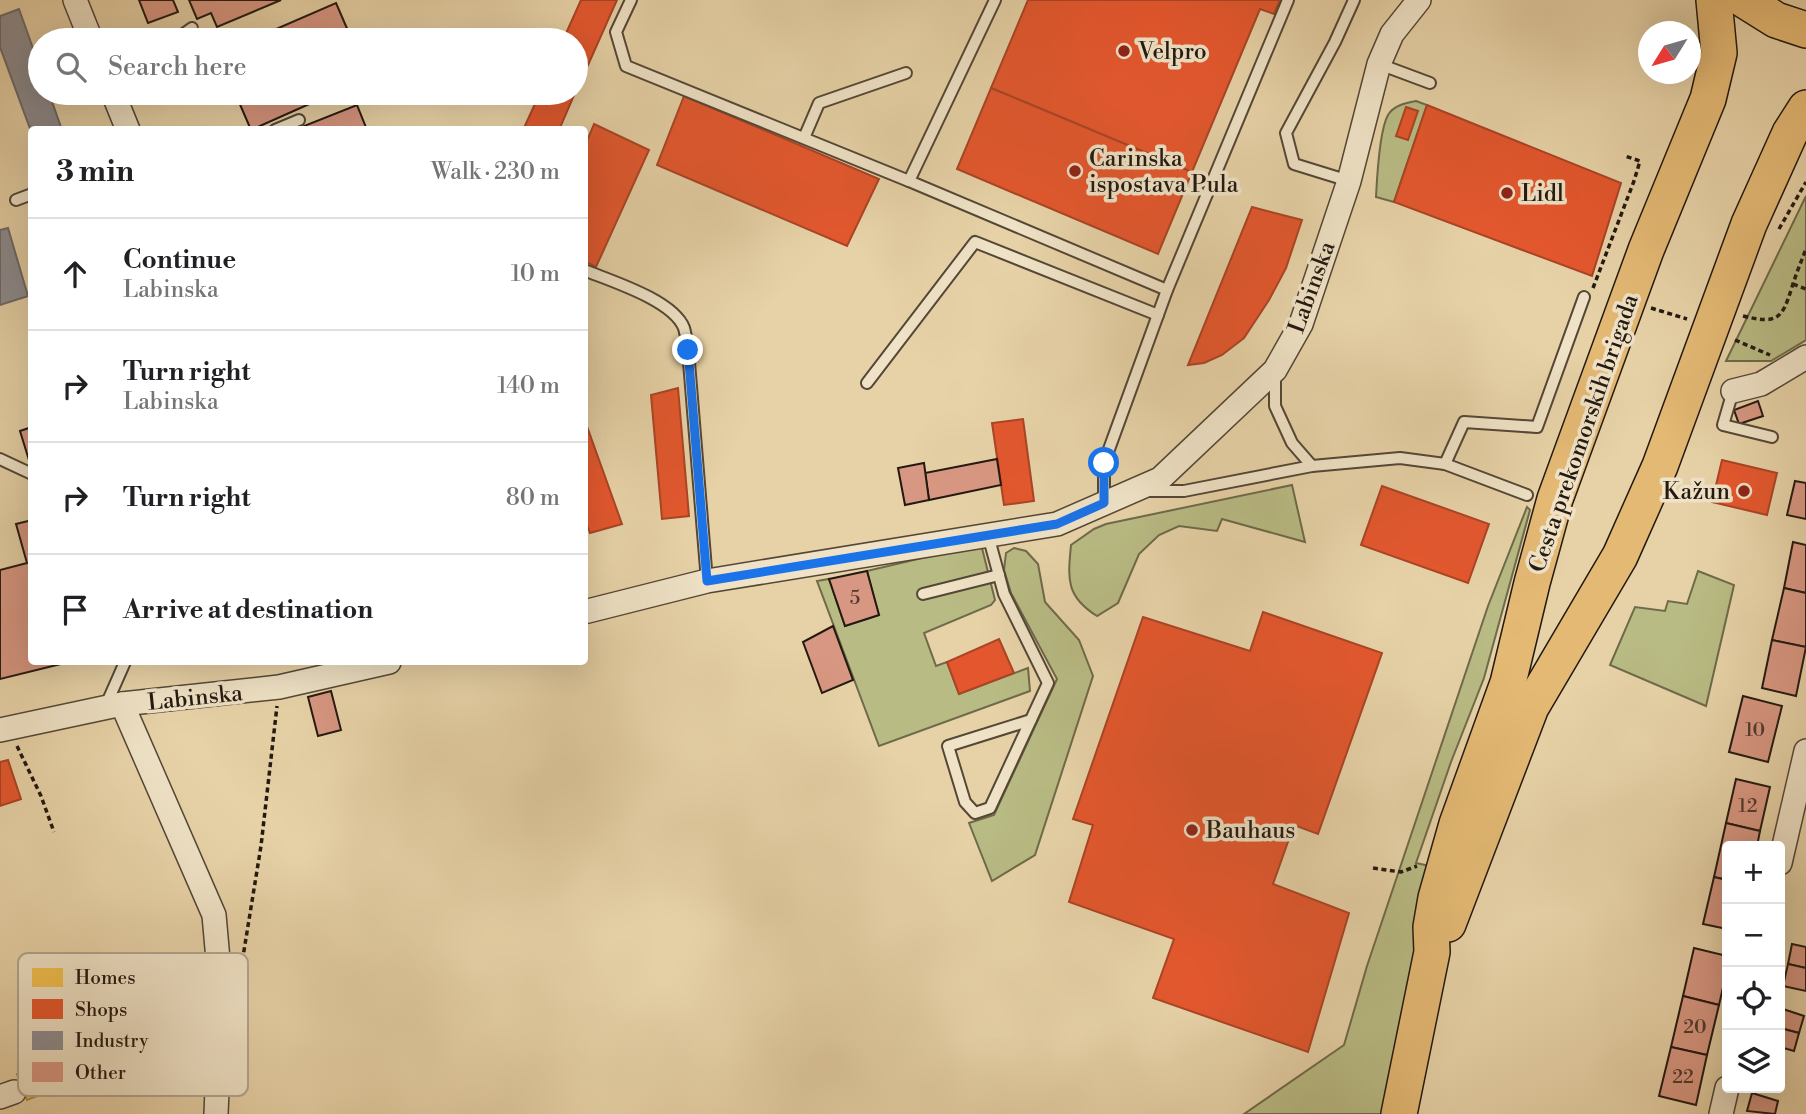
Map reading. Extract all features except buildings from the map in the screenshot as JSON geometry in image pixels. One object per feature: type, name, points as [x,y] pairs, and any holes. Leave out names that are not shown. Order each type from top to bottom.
[{"type":"main road","name":"Cesta prekomorskih brigada","points":[[1399,1114],[1432,952],[1431,927],[1436,898],[1457,824],[1508,682],[1555,499],[1646,250],[1708,99],[1719,52],[1714,0]]},
{"type":"main road","points":[[1744,0],[1776,20],[1806,30]]},
{"type":"main road","name":"Cesta prekomorskih brigada","points":[[1432,952],[1446,930],[1459,899],[1531,707],[1620,556],[1726,327],[1749,225],[1790,133],[1806,108]]},
{"type":"main road","points":[[1767,185],[1788,169],[1806,141]]},
{"type":"street","points":[[75,0],[86,28]]},
{"type":"street","name":"Labinska","points":[[588,611],[707,581],[1057,524],[1160,479],[1275,370],[1301,324],[1349,181],[1379,64],[1392,34],[1419,0]]},
{"type":"street","points":[[118,105],[126,126]]},
{"type":"street","points":[[1733,391],[1761,384],[1801,360]]},
{"type":"street","name":"Labinska","points":[[4,729],[113,706],[279,687],[349,667]]},
{"type":"street","points":[[113,706],[214,915],[217,953]]},
{"type":"street","points":[[1785,841],[1806,751]]},
{"type":"street","points":[[1721,1114],[1726,1093]]},
{"type":"street","points":[[216,1114],[217,1096]]},
{"type":"lane","points":[[631,0],[616,32],[626,66],[1167,290]]},
{"type":"lane","points":[[909,181],[995,0]]},
{"type":"lane","points":[[1104,503],[1104,463],[1167,290],[1288,0]]},
{"type":"lane","points":[[1349,181],[1294,164],[1286,132],[1354,2]]},
{"type":"lane","points":[[1379,64],[1430,83]]},
{"type":"lane","points":[[804,138],[819,103],[906,73]]},
{"type":"lane","points":[[285,126],[299,120]]},
{"type":"lane","points":[[16,200],[28,196]]},
{"type":"lane","points":[[867,383],[975,242],[1158,315]]},
{"type":"lane","points":[[588,272],[659,302],[676,316],[683,327],[688,350],[707,581]]},
{"type":"lane","points":[[1445,464],[1464,422],[1537,427],[1584,297]]},
{"type":"lane","points":[[1275,370],[1275,406],[1292,443],[1312,466]]},
{"type":"lane","points":[[1733,391],[1723,425],[1772,437]]},
{"type":"lane","points":[[1133,492],[1184,491],[1312,466],[1400,458],[1445,464],[1527,495]]},
{"type":"lane","points":[[0,459],[28,472]]},
{"type":"lane","points":[[988,535],[1004,594],[1048,683],[1031,720],[990,808],[975,813],[965,802],[948,746],[1031,720]]},
{"type":"lane","points":[[923,594],[999,575]]},
{"type":"lane","points":[[113,706],[124,665]]},
{"type":"path","points":[[1584,297],[1595,286],[1640,161],[1625,156]]},
{"type":"path","points":[[1776,233],[1806,182]]},
{"type":"path","points":[[1726,327],[1775,319],[1786,309],[1806,249]]},
{"type":"path","points":[[1793,284],[1806,289]]},
{"type":"path","points":[[1628,301],[1700,323],[1726,327],[1801,360]]},
{"type":"path","points":[[244,953],[261,846],[279,687]]},
{"type":"path","points":[[4,729],[41,796],[54,832]]},
{"type":"path","points":[[1373,869],[1401,872],[1423,863]]},
{"type":"green space","points":[[1416,101],[1427,105],[1394,202],[1376,197],[1385,122],[1394,109]]},
{"type":"green space","points":[[1806,196],[1806,340],[1771,361],[1726,361]]},
{"type":"green space","points":[[1292,485],[1305,542],[1222,519],[1217,531],[1179,526],[1159,535],[1139,554],[1118,603],[1097,616],[1079,601],[1074,593],[1069,577],[1071,545],[1094,529],[1106,524]]},
{"type":"green space","points":[[1527,507],[1530,510],[1484,678],[1416,863],[1430,866],[1386,1114],[1244,1114],[1344,1045],[1367,966],[1488,606]]},
{"type":"green space","points":[[981,544],[995,600],[991,605],[924,633],[936,666],[947,662],[959,694],[1028,668],[1030,691],[879,746],[817,581],[829,579],[845,626],[879,615],[867,571]]},
{"type":"green space","points":[[1014,548],[1026,551],[1038,564],[1045,602],[1079,640],[1093,676],[1035,855],[992,881],[969,823],[994,815],[1057,679],[1011,593],[1004,570],[1006,553]]},
{"type":"green space","points":[[1698,571],[1734,585],[1706,706],[1610,665],[1635,607],[1665,611],[1668,601],[1687,604]]},
{"type":"place","name":"Velpro","points":[[1124,51]]},
{"type":"place","name":"Carinska ispostava Pula","points":[[1075,171]]},
{"type":"place","name":"Lidl","points":[[1507,193]]},
{"type":"place","name":"Kažun","points":[[1744,491]]},
{"type":"place","name":"Bauhaus","points":[[1192,830]]},
{"type":"route","points":[[688,350],[707,581],[1057,524],[1104,503],[1104,463]]}]
